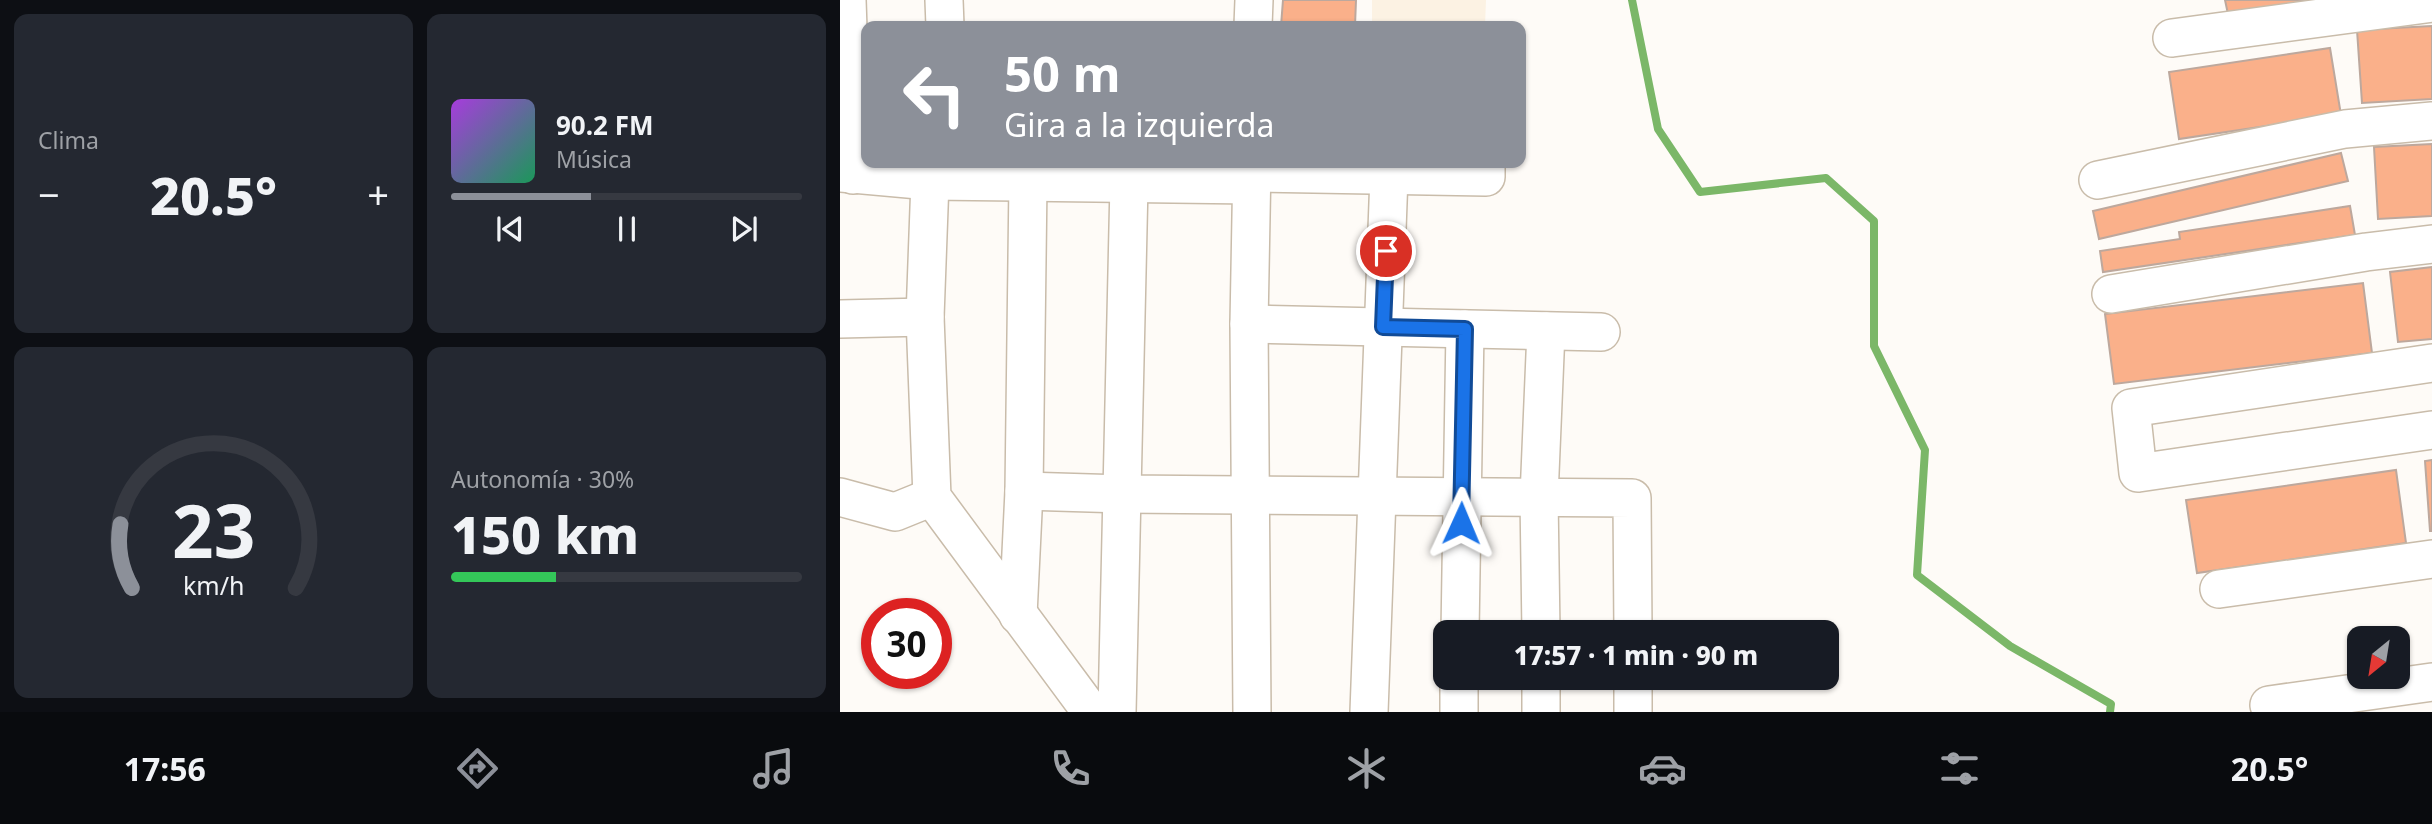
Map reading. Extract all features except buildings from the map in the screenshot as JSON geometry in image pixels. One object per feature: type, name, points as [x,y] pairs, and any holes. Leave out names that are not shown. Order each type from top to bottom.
[{"type":"street","points":[[847,0],[847,174],[942,174],[1028,182],[1129,184],[1252,174],[1486,177],[1486,168]]},
{"type":"street","points":[[944,0],[944,21]]},
{"type":"street","points":[[1253,21],[1254,0]]},
{"type":"street","points":[[2172,38],[2432,3]]},
{"type":"street","points":[[2098,180],[2345,130],[2432,121]]},
{"type":"street","points":[[942,174],[925,317],[932,498],[1091,712]]},
{"type":"street","points":[[1252,174],[1249,324],[1252,712]]},
{"type":"street","points":[[1368,712],[1389,176]]},
{"type":"street","points":[[1018,615],[1024,491],[1028,182]]},
{"type":"street","points":[[1117,712],[1129,184]]},
{"type":"street","points":[[2111,294],[2432,244]]},
{"type":"street","points":[[840,319],[925,317]]},
{"type":"street","points":[[1249,324],[1601,331]]},
{"type":"street","points":[[1460,620],[1465,329]]},
{"type":"street","points":[[1541,620],[1539,497],[1546,331]]},
{"type":"street","points":[[2432,363],[2131,408],[2138,473],[2432,430]]},
{"type":"street","points":[[1024,491],[1632,498],[1633,620]]},
{"type":"street","points":[[840,497],[895,512],[932,498]]},
{"type":"street","points":[[2219,589],[2432,559]]},
{"type":"street","points":[[2269,705],[2432,682]]},
{"type":"street","points":[[1459,690],[1459,712]]},
{"type":"street","points":[[1541,690],[1541,712]]},
{"type":"street","points":[[1633,690],[1633,712]]},
{"type":"shaded area","points":[[1372,0],[1486,0],[1485,21],[1372,21]]},
{"type":"waterway","points":[[1632,0],[1658,129],[1700,192],[1826,178],[1874,221],[1874,346],[1925,450],[1917,575],[2010,646],[2111,704],[2110,712]]},
{"type":"route","points":[[1386,251],[1383,327],[1465,329],[1461,523]]}]
